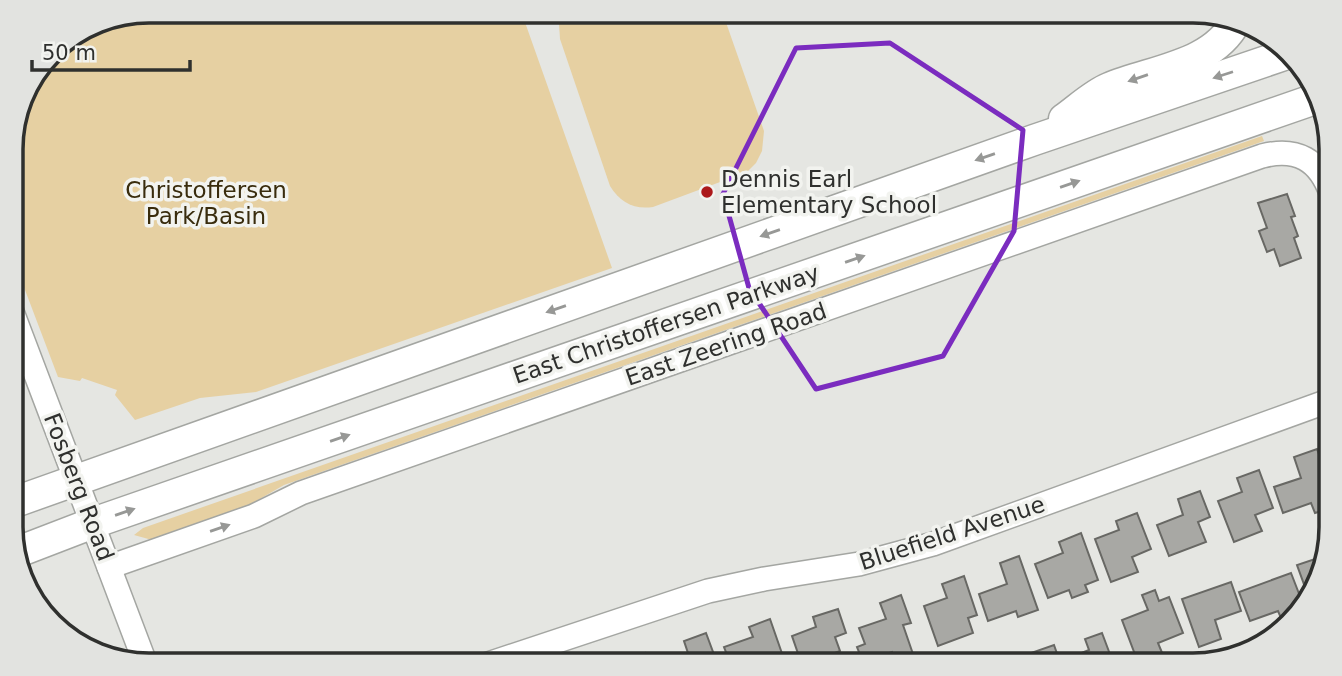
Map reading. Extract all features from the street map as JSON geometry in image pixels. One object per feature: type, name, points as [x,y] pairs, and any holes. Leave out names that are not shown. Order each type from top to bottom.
[{"type":"street","points":[[1034,140],[1106,89],[1208,52],[1232,28]]},
{"type":"street","points":[[23,499],[1034,140],[1279,57]]},
{"type":"street","name":"East Christoffersen Parkway","points":[[25,549],[93,523],[1310,101]]},
{"type":"street","name":"East Zeering Road","points":[[109,567],[264,512],[301,493],[1255,159],[1279,153],[1302,157],[1319,170]]},
{"type":"street","name":"Fosberg Road","points":[[23,340],[141,653]]},
{"type":"street","name":"Bluefield Avenue","points":[[521,653],[708,591],[859,564],[933,544],[1319,404]]},
{"type":"highlighted area","points":[[890,43],[1023,130],[1014,231],[943,356],[816,389],[749,288],[723,194],[796,48]]},
{"type":"green space","name":"Christoffersen Park/Basin","points":[[141,23],[525,23],[612,268],[256,392],[200,398],[135,420],[115,395],[117,390],[82,378],[80,381],[58,377],[23,285],[23,141],[32,101],[44,79],[66,54],[79,44],[108,29]]},
{"type":"green space","points":[[726,23],[764,131],[762,151],[756,163],[747,172],[653,207],[634,206],[623,200],[610,186],[560,39],[559,24]]},
{"type":"green space","points":[[1262,136],[1264,141],[284,485],[242,509],[152,540],[134,535],[143,528]]},
{"type":"building","points":[[1287,194],[1295,216],[1291,217],[1298,236],[1294,238],[1301,258],[1280,266],[1274,249],[1267,252],[1259,231],[1267,228],[1258,203]]},
{"type":"building","points":[[1317,449],[1319,512],[1315,513],[1311,503],[1283,513],[1274,487],[1301,478],[1294,457]]},
{"type":"building","points":[[1259,470],[1273,508],[1255,515],[1262,531],[1234,542],[1218,501],[1242,492],[1237,478]]},
{"type":"building","points":[[1200,491],[1210,517],[1198,522],[1206,542],[1169,556],[1157,525],[1183,515],[1178,499]]},
{"type":"building","points":[[1137,513],[1151,549],[1132,557],[1138,572],[1111,582],[1095,539],[1119,530],[1116,521]]},
{"type":"building","points":[[1081,533],[1098,580],[1085,585],[1088,592],[1072,598],[1069,590],[1048,598],[1035,564],[1063,553],[1059,542]]},
{"type":"building","points":[[1019,556],[1038,610],[1018,617],[1016,611],[988,621],[979,594],[1007,584],[1000,563]]},
{"type":"building","points":[[1315,559],[1304,586],[1297,565]]},
{"type":"building","points":[[1291,573],[1299,595],[1281,617],[1278,611],[1250,621],[1239,592]]},
{"type":"building","points":[[964,576],[977,615],[968,618],[973,633],[938,646],[924,606],[947,598],[942,584]]},
{"type":"building","points":[[1231,582],[1241,611],[1215,620],[1221,639],[1199,647],[1182,599]]},
{"type":"building","points":[[1155,590],[1159,601],[1169,597],[1183,633],[1158,643],[1162,653],[1134,653],[1122,620],[1148,610],[1142,595]]},
{"type":"building","points":[[901,595],[911,623],[903,625],[913,653],[859,653],[857,647],[865,644],[859,628],[886,619],[880,603]]},
{"type":"building","points":[[838,609],[846,633],[835,637],[840,651],[798,653],[792,636],[816,627],[813,617]]},
{"type":"building","points":[[770,619],[782,653],[726,653],[724,647],[753,637],[749,627]]},
{"type":"building","points":[[706,633],[713,653],[688,653],[684,641]]},
{"type":"building","points":[[1102,633],[1110,653],[1082,653],[1089,650],[1085,639]]},
{"type":"building","points":[[1054,645],[1057,653],[1031,653]]},
{"type":"place","name":"Dennis Earl Elementary School","points":[[707,192]]}]
